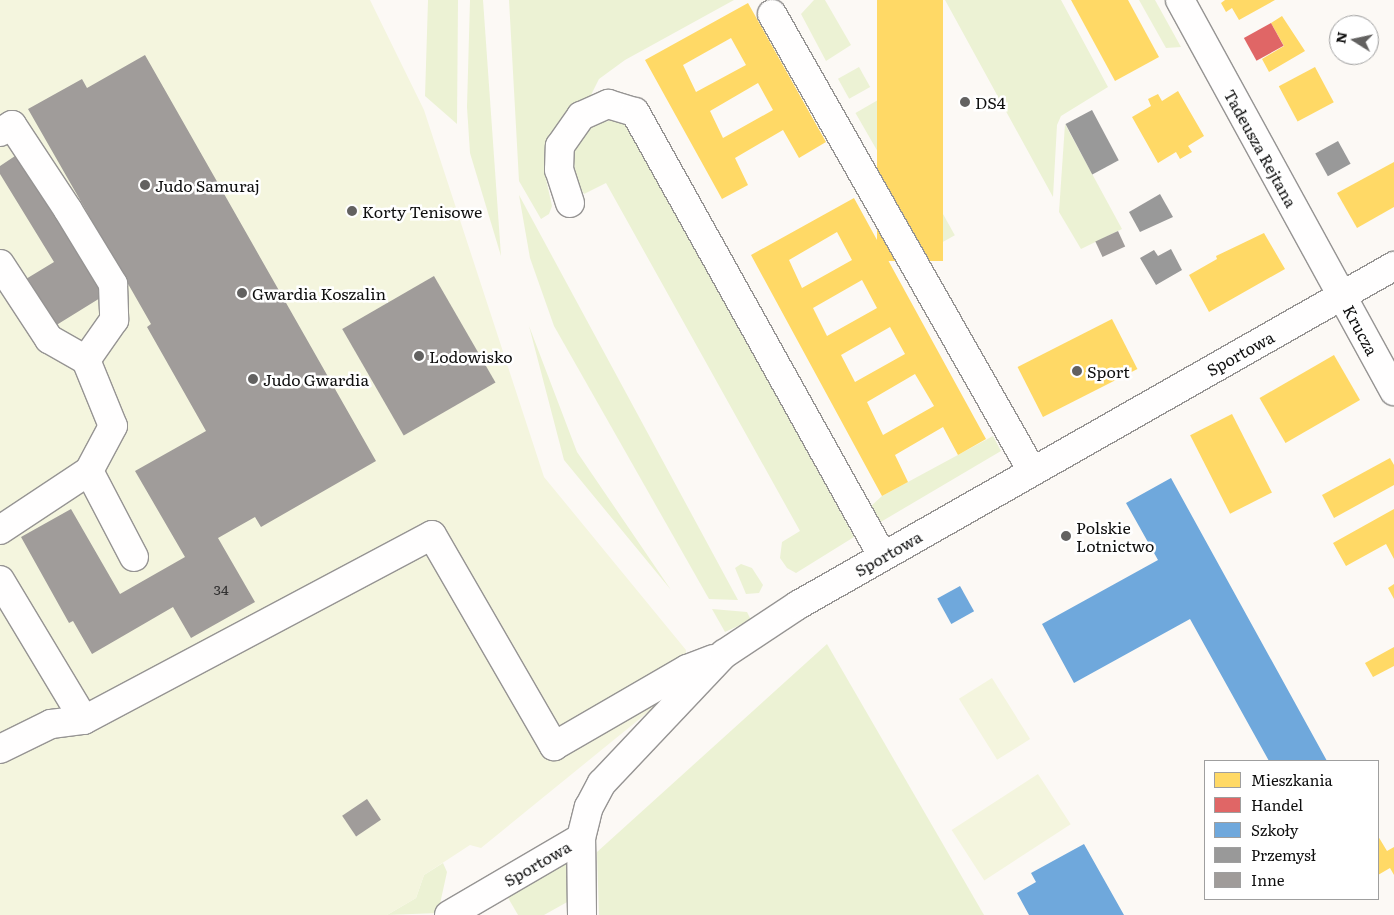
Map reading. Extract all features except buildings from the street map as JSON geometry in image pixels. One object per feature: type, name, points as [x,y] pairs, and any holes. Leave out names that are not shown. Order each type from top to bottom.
[{"type":"street","name":"Tadeusza Rejtana","points":[[1180,0],[1342,295]]},
{"type":"street","points":[[772,14],[1032,471]]},
{"type":"street","points":[[570,203],[559,170],[560,146],[581,116],[608,104],[635,112],[883,557]]},
{"type":"street","points":[[0,132],[12,125],[113,284],[114,320],[86,360]]},
{"type":"street","points":[[0,264],[49,339],[86,360],[113,426],[89,471],[0,530]]},
{"type":"street","name":"Sportowa","points":[[449,915],[581,838],[589,807],[602,783],[724,654],[798,606],[1394,266]]},
{"type":"street","name":"Krucza","points":[[1342,295],[1394,391]]},
{"type":"street","points":[[89,471],[134,557]]},
{"type":"street","points":[[0,749],[51,724],[84,720],[432,535],[554,746],[687,669],[724,654]]},
{"type":"street","points":[[0,580],[84,720]]},
{"type":"street","points":[[581,838],[582,915]]},
{"type":"green space","name":"Gwardia Koszalin","points":[[0,0],[370,0],[424,110],[544,477],[686,650],[685,682],[481,848],[470,845],[424,875],[416,898],[387,915],[0,915]]},
{"type":"green space","points":[[428,0],[458,0],[457,124],[425,96]]},
{"type":"green space","points":[[470,0],[483,0],[501,256],[470,153],[467,107]]},
{"type":"green space","points":[[509,0],[734,0],[625,60],[599,79],[590,97],[571,110],[551,134],[545,150],[544,170],[552,206],[549,214],[541,219],[519,181]]},
{"type":"green space","points":[[814,0],[825,0],[851,45],[826,61],[801,14]]},
{"type":"green space","points":[[945,0],[1061,0],[1108,87],[1061,116],[1057,125],[1053,197]]},
{"type":"green space","points":[[1139,0],[1155,0],[1181,47],[1166,48]]},
{"type":"green space","points":[[859,67],[870,87],[849,99],[838,79]]},
{"type":"green space","points":[[878,100],[924,180],[901,193],[855,113]]},
{"type":"green space","points":[[613,120],[625,121],[854,537],[796,573],[787,568],[780,558],[782,542],[800,531],[606,183],[584,194],[576,180],[573,155],[583,135],[595,124]]},
{"type":"green space","points":[[1065,124],[1122,229],[1081,249],[1059,212]]},
{"type":"green space","points":[[519,195],[738,600],[709,599],[554,326],[530,258]]},
{"type":"green space","points":[[933,196],[955,235],[932,248],[910,209]]},
{"type":"green space","points":[[529,326],[577,452],[671,590],[564,460]]},
{"type":"green space","points":[[993,436],[1001,451],[879,523],[870,507],[882,496]]},
{"type":"green space","points":[[741,564],[752,568],[763,585],[759,593],[746,594],[735,568]]},
{"type":"green space","points":[[712,609],[747,612],[751,620],[725,632]]},
{"type":"green space","points":[[827,644],[984,915],[599,915],[597,852]]},
{"type":"green space","points":[[992,678],[1030,739],[997,760],[959,699]]},
{"type":"green space","points":[[1038,774],[1071,824],[984,880],[952,830]]},
{"type":"green space","points":[[569,857],[569,901],[544,915],[518,915],[507,896]]},
{"type":"green space","points":[[443,863],[447,872],[438,913],[387,915],[416,898],[424,875]]},
{"type":"place","name":"DS4","points":[[965,102]]},
{"type":"place","name":"Judo Samuraj","points":[[145,185]]},
{"type":"place","name":"Korty Tenisowe","points":[[352,211]]},
{"type":"place","name":"Gwardia Koszalin","points":[[242,293]]},
{"type":"place","name":"Lodowisko","points":[[419,356]]},
{"type":"place","name":"Sport","points":[[1077,371]]},
{"type":"place","name":"Judo Gwardia","points":[[253,379]]},
{"type":"place","name":"Polskie Lotnictwo","points":[[1066,536]]}]
